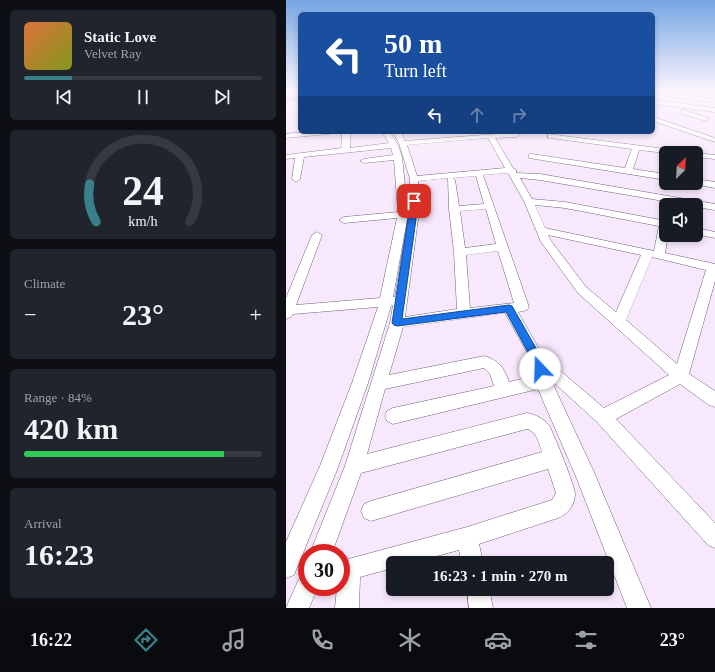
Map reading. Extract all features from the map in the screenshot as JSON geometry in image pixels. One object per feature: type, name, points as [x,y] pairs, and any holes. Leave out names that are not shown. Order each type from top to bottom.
[{"type":"street","points":[[655,119],[704,128]]},
{"type":"street","points":[[687,119],[704,128],[715,140]]},
{"type":"street","points":[[704,128],[708,119]]},
{"type":"street","points":[[286,136],[308,134]]},
{"type":"street","points":[[346,134],[346,150]]},
{"type":"street","points":[[286,567],[328,470],[360,383],[393,301],[414,212],[414,179],[398,144],[388,134]]},
{"type":"street","points":[[286,157],[398,144],[517,134]]},
{"type":"street","points":[[490,136],[529,201],[546,242],[582,290],[681,376],[715,400]]},
{"type":"street","points":[[552,136],[659,150]]},
{"type":"street","points":[[364,161],[398,144]]},
{"type":"street","points":[[324,544],[354,466],[397,323],[393,301],[403,214],[398,144]]},
{"type":"street","points":[[629,170],[636,147]]},
{"type":"street","points":[[296,179],[300,155]]},
{"type":"street","points":[[532,156],[629,170],[663,198]]},
{"type":"street","points":[[703,156],[715,157]]},
{"type":"street","points":[[414,179],[513,173],[540,177],[648,185],[659,180]]},
{"type":"street","points":[[397,323],[464,313],[522,307],[480,177]]},
{"type":"street","points":[[452,180],[454,209],[460,252],[464,313]]},
{"type":"street","points":[[703,183],[715,184]]},
{"type":"street","points":[[529,201],[565,205],[659,221]]},
{"type":"street","points":[[454,209],[490,206]]},
{"type":"street","points":[[703,206],[715,207]]},
{"type":"street","points":[[344,220],[403,214]]},
{"type":"street","points":[[541,230],[714,267],[681,376],[603,417]]},
{"type":"street","points":[[703,232],[715,235]]},
{"type":"street","points":[[317,234],[287,312],[393,301]]},
{"type":"street","points":[[618,322],[654,254],[659,241]]},
{"type":"street","points":[[460,252],[503,247]]},
{"type":"street","points":[[509,308],[537,358],[543,381],[586,477],[639,608]]},
{"type":"street","points":[[537,358],[603,417],[715,538]]},
{"type":"street","points":[[378,384],[484,362],[495,366],[503,389]]},
{"type":"street","points":[[393,416],[503,389],[543,381]]},
{"type":"street","points":[[347,608],[349,569],[467,537],[558,508],[564,502],[566,493],[543,430],[536,423],[527,421],[354,466]]},
{"type":"street","points":[[371,511],[553,458]]},
{"type":"street","points":[[467,537],[471,556]]},
{"type":"street","points":[[298,608],[303,596]]},
{"type":"street","points":[[479,596],[481,608]]},
{"type":"route","points":[[414,201],[414,212],[397,323],[509,308],[537,358],[540,369]]}]
